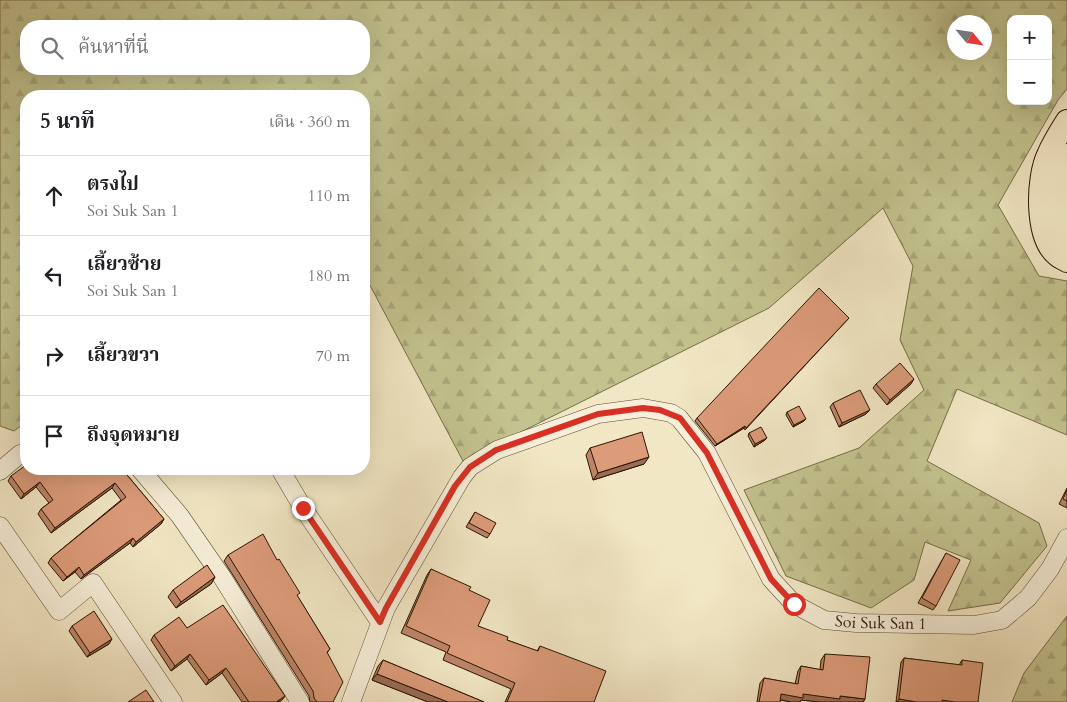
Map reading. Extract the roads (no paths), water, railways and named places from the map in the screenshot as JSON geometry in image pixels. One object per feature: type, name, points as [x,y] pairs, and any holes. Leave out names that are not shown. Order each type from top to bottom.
[{"type":"main road","points":[[1067,121],[1047,156],[1042,176],[1040,211],[1047,240],[1056,254],[1067,261]]},
{"type":"main road","points":[[1067,155],[1058,184],[1056,208],[1059,228],[1067,241]]},
{"type":"street","name":"Soi Suk San 1","points":[[351,702],[386,608],[455,486],[470,467],[496,450],[598,414],[643,408],[660,410],[680,418],[707,453],[771,579],[794,604],[824,620],[856,623],[974,625],[1002,620],[1028,598],[1050,569],[1067,538]]},
{"type":"street","points":[[0,471],[20,454]]},
{"type":"street","points":[[145,475],[180,516],[222,577],[300,702]]},
{"type":"street","points":[[284,475],[303,508],[380,622]]},
{"type":"street","points":[[0,526],[59,611],[94,583],[172,702]]}]
